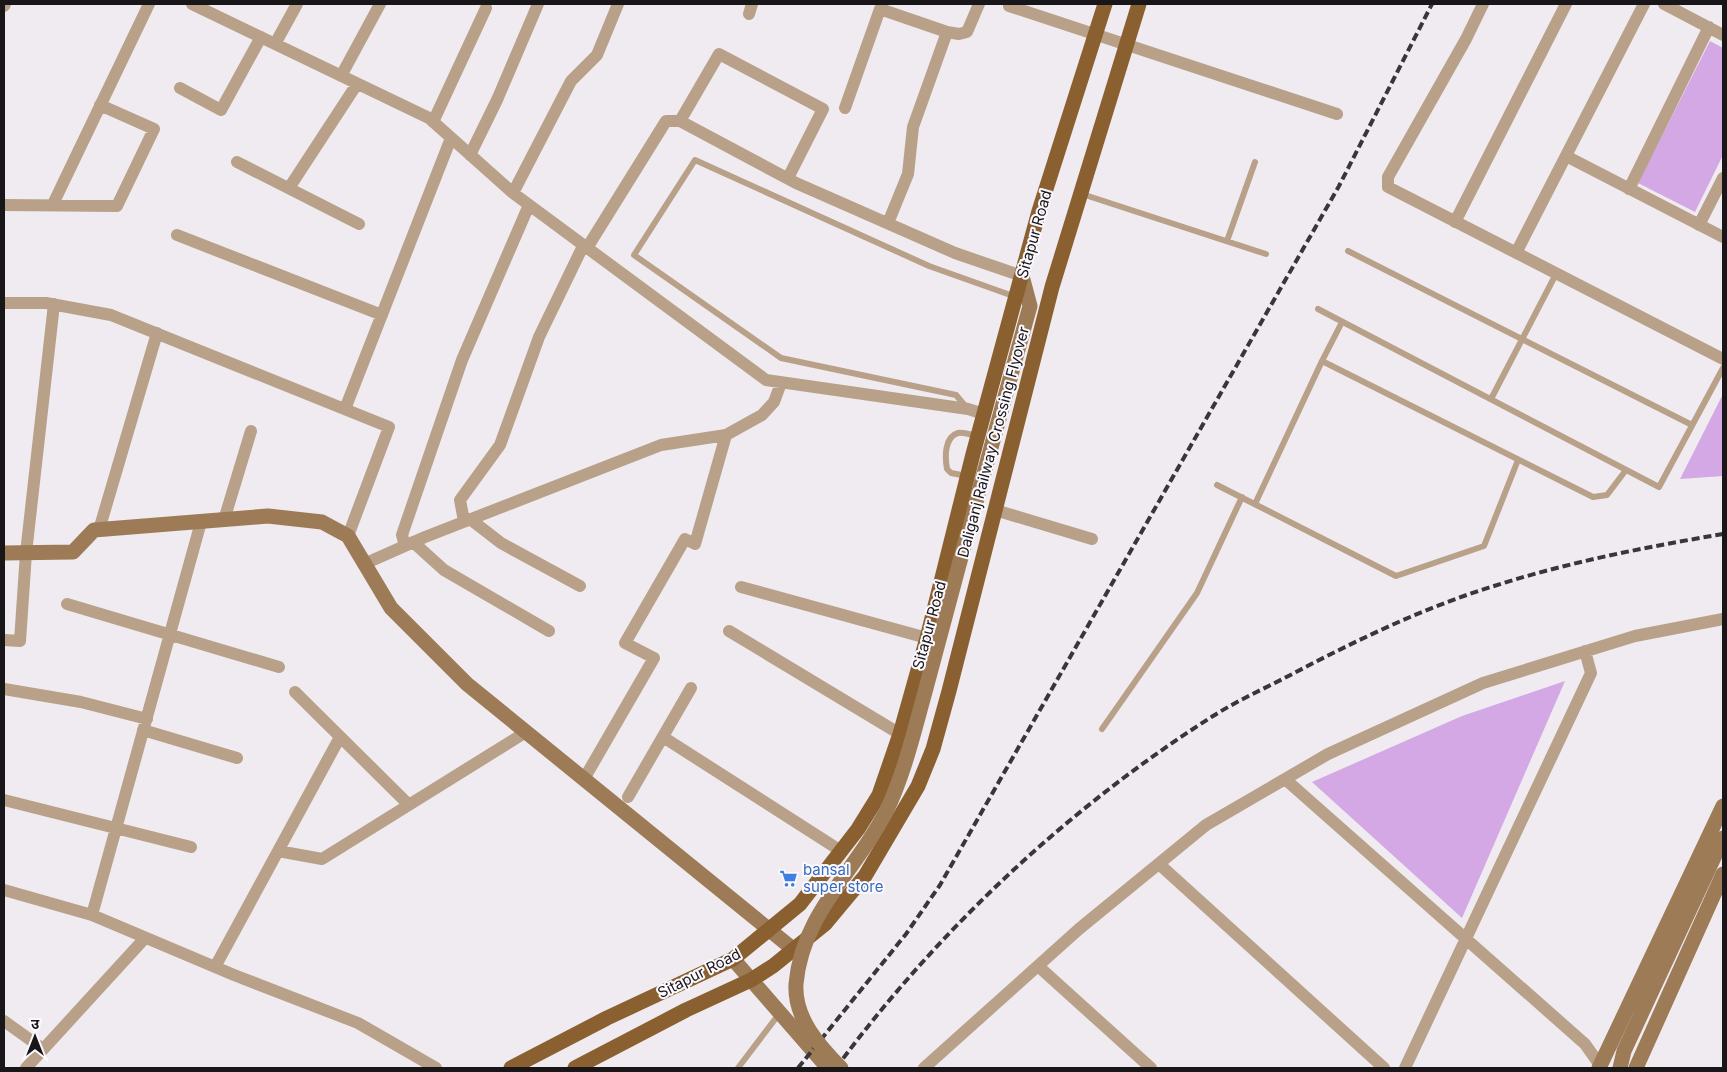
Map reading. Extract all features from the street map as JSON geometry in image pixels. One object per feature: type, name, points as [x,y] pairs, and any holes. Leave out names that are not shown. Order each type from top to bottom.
[{"type":"main road","name":"Sitapur Road","points":[[511,1068],[607,1018],[733,959],[800,904],[841,851],[879,795],[900,734],[927,638],[978,436],[1039,211],[1105,4]]},
{"type":"main road","name":"Sitapur Road","points":[[575,1068],[686,1010],[751,980],[825,924],[865,876],[918,786],[933,749],[946,701],[1052,287],[1139,4]]},
{"type":"street","points":[[53,204],[149,4]]},
{"type":"street","points":[[192,4],[433,122],[513,193],[766,380],[968,409],[984,414]]},
{"type":"street","points":[[275,44],[297,4]]},
{"type":"street","points":[[340,76],[380,4]]},
{"type":"street","points":[[470,155],[498,100],[538,4]]},
{"type":"street","points":[[513,193],[572,81],[597,55],[618,4]]},
{"type":"street","points":[[845,108],[880,9],[947,32],[959,34],[968,32],[979,4]]},
{"type":"street","points":[[1482,4],[1466,39],[1388,177],[1388,187],[1723,360]]},
{"type":"street","points":[[1455,222],[1566,4]]},
{"type":"street","points":[[1516,253],[1644,4]]},
{"type":"street","points":[[1664,4],[1723,35]]},
{"type":"street","points":[[1006,5],[1095,36],[1337,114]]},
{"type":"street","points":[[433,122],[486,8]]},
{"type":"street","points":[[1630,189],[1709,28]]},
{"type":"street","points":[[888,223],[908,174],[912,127],[947,32]]},
{"type":"street","points":[[180,88],[221,110],[261,37]]},
{"type":"street","points":[[680,121],[719,54],[823,110],[788,178]]},
{"type":"street","points":[[289,188],[357,84]]},
{"type":"street","points":[[4,205],[116,206],[154,129],[100,105]]},
{"type":"street","points":[[580,586],[501,543],[467,520],[460,500],[500,445],[539,337],[585,247],[666,121],[680,121],[788,178],[955,252],[1022,276]]},
{"type":"street","points":[[345,409],[451,138]]},
{"type":"street","points":[[1566,156],[1723,237]]},
{"type":"street","points":[[238,162],[359,224]]},
{"type":"street","points":[[1699,225],[1723,178]]},
{"type":"street","points":[[529,205],[462,360],[402,534],[409,544],[444,570],[549,631]]},
{"type":"street","points":[[177,235],[382,315]]},
{"type":"street","name":"Daliganj Railway Crossing Flyover","points":[[841,1068],[809,1030],[799,1009],[796,984],[802,948],[821,909],[873,835],[891,801],[909,750],[1030,306],[1022,276]]},
{"type":"street","name":"Daliganj Railway Crossing Flyover","points":[[1030,306],[1052,287]]},
{"type":"street","points":[[4,303],[54,304],[111,315],[389,427],[348,536]]},
{"type":"street","points":[[4,640],[20,641],[26,553],[54,304]]},
{"type":"street","points":[[99,530],[157,333]]},
{"type":"street","points":[[364,564],[467,520],[661,445],[726,435],[762,415],[774,402],[781,383]]},
{"type":"street","points":[[224,520],[251,431]]},
{"type":"street","points":[[584,779],[654,658],[626,643],[685,539],[695,544],[726,435]]},
{"type":"street","points":[[995,510],[1092,539]]},
{"type":"street","points":[[4,553],[73,552],[94,530],[268,516],[322,522],[348,536],[391,608],[466,684],[771,929],[793,949]]},
{"type":"street","points":[[92,915],[201,522]]},
{"type":"street","points":[[741,587],[927,638]]},
{"type":"street","points":[[67,604],[279,667]]},
{"type":"street","points":[[924,1068],[1079,929],[1206,825],[1328,754],[1483,683],[1635,636],[1723,619]]},
{"type":"street","points":[[729,631],[900,734]]},
{"type":"street","points":[[1405,1068],[1590,674],[1585,651]]},
{"type":"street","points":[[628,797],[692,688]]},
{"type":"street","points":[[4,689],[82,702],[237,758]]},
{"type":"street","points":[[294,692],[409,805]]},
{"type":"street","points":[[278,851],[322,859],[526,732]]},
{"type":"street","points":[[215,967],[340,737]]},
{"type":"street","points":[[663,737],[841,851]]},
{"type":"street","points":[[1285,779],[1467,937],[1585,1044],[1600,1068]]},
{"type":"street","points":[[4,800],[190,847]]},
{"type":"street","points":[[1600,1068],[1723,806]]},
{"type":"street","points":[[1620,1068],[1624,1050],[1723,838]]},
{"type":"street","points":[[1159,864],[1384,1068]]},
{"type":"street","points":[[1636,1068],[1723,874]]},
{"type":"street","points":[[4,890],[92,915],[215,967],[358,1023],[436,1068]]},
{"type":"street","points":[[26,1068],[145,938]]},
{"type":"street","points":[[733,959],[828,1068]]},
{"type":"street","points":[[1038,966],[1151,1068]]},
{"type":"street","points":[[4,1020],[43,1049]]},
{"type":"lane","points":[[968,409],[956,395],[781,358],[634,255],[695,160],[930,266],[1016,297]]},
{"type":"lane","points":[[1227,241],[1255,162]]},
{"type":"lane","points":[[1080,193],[1266,254]]},
{"type":"lane","points":[[1348,251],[1692,426]]},
{"type":"lane","points":[[1491,399],[1556,274]]},
{"type":"lane","points":[[1318,309],[1658,487],[1723,368]]},
{"type":"lane","points":[[1255,504],[1342,322]]},
{"type":"lane","points":[[1322,361],[1593,497],[1606,495],[1626,470]]},
{"type":"lane","points":[[968,476],[950,473],[947,469],[948,443],[952,436],[959,432],[978,436]]},
{"type":"lane","points":[[1217,485],[1396,576],[1484,546],[1518,460]]},
{"type":"lane","points":[[1102,729],[1196,593],[1242,498]]},
{"type":"lane","points":[[738,1068],[779,1014]]},
{"type":"shaded area","points":[[1710,41],[1723,48],[1723,155],[1695,212],[1638,183]]},
{"type":"shaded area","points":[[1723,394],[1723,476],[1680,479]]},
{"type":"shaded area","points":[[1565,681],[1462,918],[1312,782],[1462,716]]},
{"type":"railway","points":[[798,1068],[906,934],[940,885],[1339,186],[1432,4]]},
{"type":"railway","points":[[836,1068],[918,968],[962,920],[1008,875],[1107,790],[1213,716],[1244,698],[1370,635],[1419,613],[1469,594],[1522,577],[1579,562],[1723,534]]},
{"type":"place","name":"bansal super store","points":[[789,878]]}]
